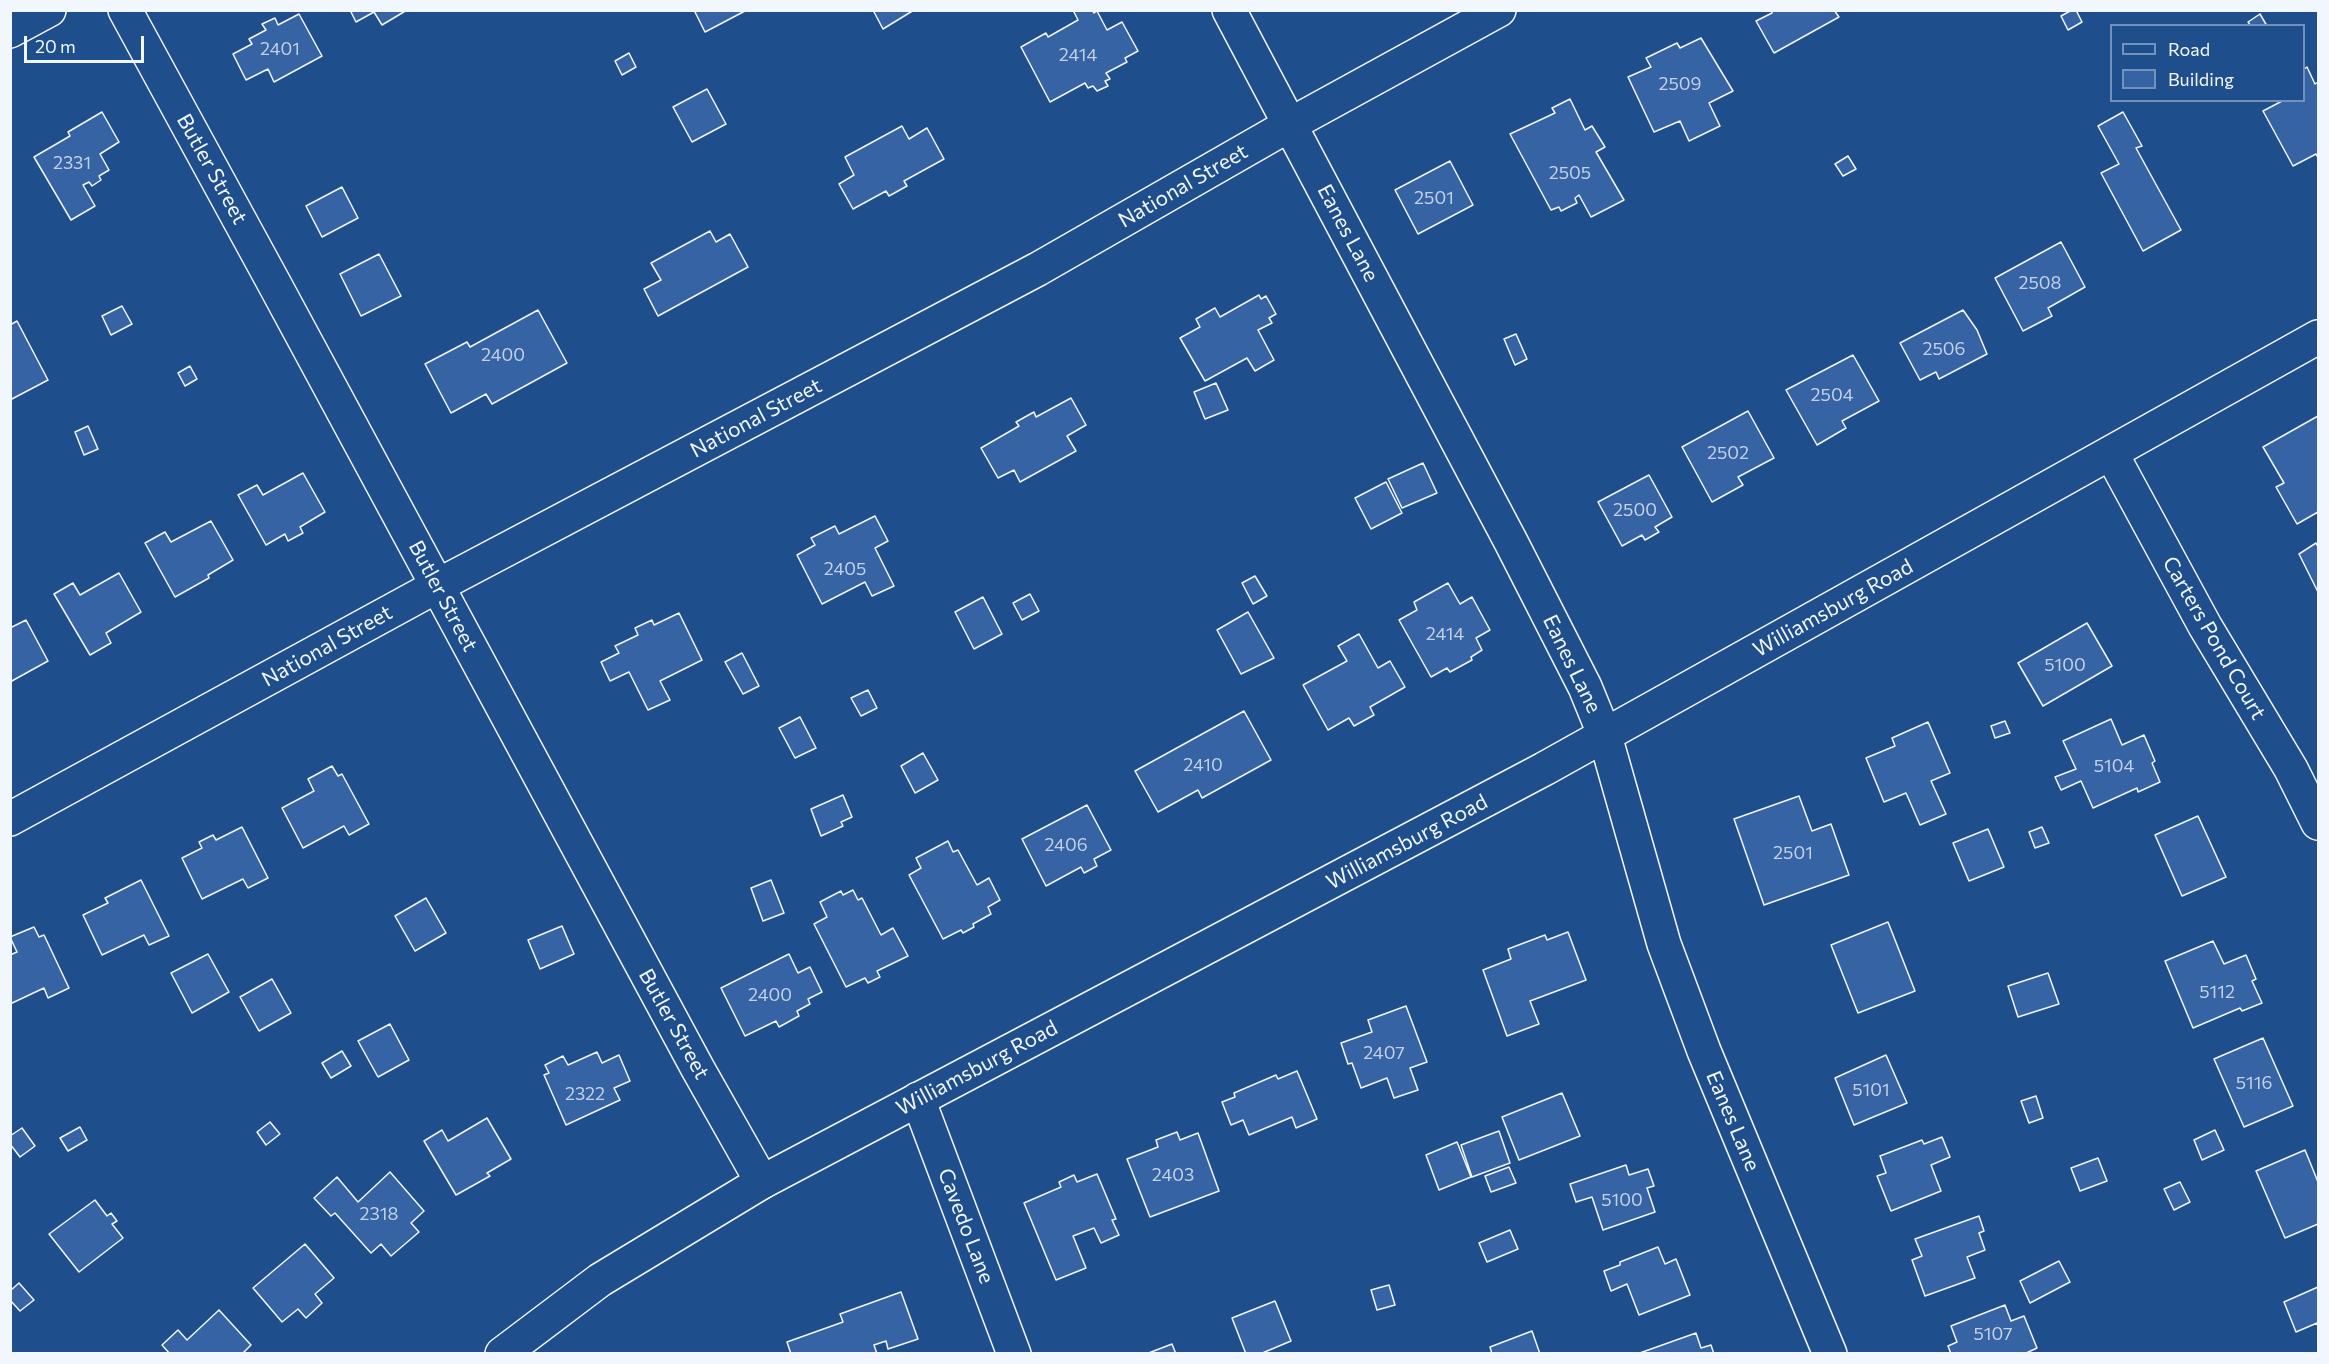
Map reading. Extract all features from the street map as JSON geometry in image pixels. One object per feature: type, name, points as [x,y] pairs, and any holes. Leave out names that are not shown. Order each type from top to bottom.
[{"type":"street","points":[[10,31],[49,10]]},
{"type":"street","name":"Butler Street","points":[[124,10],[698,1069],[762,1182]]},
{"type":"street","name":"Eanes Lane","points":[[1230,10],[1511,542],[1585,687],[1605,736],[1664,944],[1704,1051],[1830,1353]]},
{"type":"street","name":"National Street","points":[[10,819],[437,586],[1038,269],[1291,124],[1499,10]]},
{"type":"street","name":"Williamsburg Road","points":[[502,1353],[600,1280],[762,1182],[1605,736],[2319,337]]},
{"type":"street","name":"Carters Pond Court","points":[[2111,453],[2205,626],[2291,769],[2319,823]]},
{"type":"street","name":"Cavedo Lane","points":[[918,1099],[1014,1353]]},
{"type":"building","points":[[350,10],[407,10],[382,25],[374,12],[356,22]]},
{"type":"building","points":[[694,10],[745,10],[745,11],[705,32]]},
{"type":"building","points":[[873,10],[914,10],[883,29]]},
{"type":"building","points":[[1092,10],[1094,13],[1097,11],[1107,30],[1122,22],[1138,51],[1125,58],[1127,62],[1106,73],[1110,79],[1105,81],[1108,86],[1097,91],[1093,86],[1088,88],[1085,83],[1050,102],[1021,47],[1046,33],[1048,37],[1078,20],[1074,12]]},
{"type":"building","points":[[1771,10],[1834,10],[1839,17],[1774,53],[1756,21],[1772,13]]},
{"type":"building","points":[[2076,10],[2082,22],[2068,30],[2061,16]]},
{"type":"building","points":[[299,14],[322,56],[274,82],[268,69],[246,80],[233,54],[252,44],[249,39],[266,30],[262,24],[275,18],[278,25]]},
{"type":"building","points":[[2260,14],[2266,24],[2250,24],[2248,22]]},
{"type":"building","points":[[1701,38],[1733,91],[1709,103],[1720,126],[1689,141],[1680,121],[1654,132],[1628,77],[1651,67],[1646,58],[1677,43],[1680,48]]},
{"type":"building","points":[[629,53],[636,67],[622,75],[615,61]]},
{"type":"building","points":[[2307,67],[2315,84],[2318,82],[2318,158],[2316,154],[2293,166],[2263,111],[2280,102],[2305,102],[2305,68]]},
{"type":"building","points":[[707,89],[726,124],[692,142],[673,107]]},
{"type":"building","points":[[1570,99],[1585,130],[1592,126],[1605,147],[1596,152],[1624,200],[1591,217],[1579,195],[1575,198],[1577,203],[1561,211],[1559,207],[1551,210],[1510,134],[1555,113],[1552,108]]},
{"type":"building","points":[[102,112],[119,142],[100,154],[109,170],[99,176],[101,180],[92,186],[89,182],[83,185],[95,206],[71,220],[34,157],[70,136],[68,132]]},
{"type":"building","points":[[2123,112],[2142,146],[2136,148],[2181,230],[2143,251],[2101,173],[2119,164],[2098,126]]},
{"type":"building","points":[[902,126],[909,139],[927,128],[944,159],[904,181],[907,186],[889,196],[886,191],[853,209],[839,184],[854,175],[845,157]]},
{"type":"building","points":[[1848,156],[1856,169],[1843,176],[1835,164]]},
{"type":"building","points":[[1450,161],[1473,205],[1418,234],[1395,190]]},
{"type":"building","points":[[342,187],[358,218],[322,237],[306,206]]},
{"type":"building","points":[[710,231],[716,242],[730,234],[748,267],[658,316],[644,289],[661,280],[651,263]]},
{"type":"building","points":[[2061,242],[2085,287],[2048,308],[2052,316],[2023,331],[1995,278]]},
{"type":"building","points":[[379,254],[401,296],[361,316],[340,274]]},
{"type":"building","points":[[1259,295],[1261,299],[1266,296],[1276,314],[1269,318],[1272,323],[1258,330],[1274,360],[1255,371],[1247,358],[1205,381],[1180,338],[1200,327],[1196,319],[1215,308],[1220,317]]},
{"type":"building","points":[[122,306],[132,324],[111,335],[102,316]]},
{"type":"building","points":[[538,310],[567,363],[492,404],[486,394],[451,413],[425,364],[467,342],[470,347]]},
{"type":"building","points":[[1963,310],[1977,330],[1987,354],[1939,379],[1936,372],[1920,380],[1900,343]]},
{"type":"building","points":[[17,321],[48,380],[10,400],[10,325]]},
{"type":"building","points":[[1516,334],[1527,359],[1515,365],[1504,339]]},
{"type":"building","points":[[1853,355],[1879,401],[1842,421],[1846,428],[1817,445],[1786,390]]},
{"type":"building","points":[[190,366],[197,379],[185,386],[178,373]]},
{"type":"building","points":[[1216,383],[1228,410],[1205,419],[1194,392]]},
{"type":"building","points":[[1071,398],[1086,425],[1067,436],[1076,451],[1020,482],[1014,470],[998,478],[981,448],[1019,426],[1016,422],[1034,412],[1036,417]]},
{"type":"building","points":[[1748,411],[1774,458],[1738,477],[1743,485],[1712,502],[1682,447]]},
{"type":"building","points":[[2318,416],[2318,512],[2297,524],[2276,487],[2284,483],[2263,447]]},
{"type":"building","points":[[88,426],[98,449],[84,455],[75,432]]},
{"type":"building","points":[[1423,463],[1437,493],[1402,508],[1388,479]]},
{"type":"building","points":[[303,473],[325,512],[300,527],[303,533],[288,541],[285,534],[266,545],[238,495],[257,485],[263,495]]},
{"type":"building","points":[[1649,475],[1672,517],[1655,527],[1659,532],[1645,540],[1642,535],[1622,546],[1598,502]]},
{"type":"building","points":[[1386,482],[1402,513],[1371,529],[1355,498]]},
{"type":"building","points":[[875,516],[888,541],[875,548],[894,586],[872,596],[865,582],[822,604],[797,555],[815,545],[811,538],[835,526],[839,534]]},
{"type":"building","points":[[211,521],[233,560],[208,575],[209,578],[175,597],[145,543],[165,532],[171,542]]},
{"type":"building","points":[[2316,543],[2318,547],[2318,592],[2299,554]]},
{"type":"building","points":[[119,573],[141,612],[106,633],[111,643],[90,655],[54,594],[73,583],[80,595]]},
{"type":"building","points":[[1255,576],[1267,596],[1253,604],[1242,583]]},
{"type":"building","points":[[1448,583],[1460,604],[1472,597],[1490,630],[1476,638],[1482,650],[1471,657],[1472,660],[1450,672],[1447,668],[1431,677],[1399,620],[1417,610],[1414,602]]},
{"type":"building","points":[[1030,594],[1039,611],[1022,620],[1013,603]]},
{"type":"building","points":[[983,597],[1002,634],[974,649],[955,612]]},
{"type":"building","points":[[1248,612],[1274,658],[1241,674],[1217,630]]},
{"type":"building","points":[[679,613],[702,660],[660,681],[670,700],[648,710],[629,672],[610,681],[601,662],[619,653],[615,646],[638,635],[635,628],[652,620],[654,625]]},
{"type":"building","points":[[26,620],[48,661],[10,682],[10,628]]},
{"type":"building","points":[[2087,623],[2112,666],[2043,706],[2018,663]]},
{"type":"building","points":[[1359,634],[1378,668],[1390,661],[1405,687],[1370,707],[1374,715],[1354,726],[1349,718],[1328,730],[1303,685],[1347,661],[1338,646]]},
{"type":"building","points":[[742,653],[759,686],[743,694],[725,662]]},
{"type":"building","points":[[868,690],[877,708],[861,716],[851,698]]},
{"type":"building","points":[[1244,711],[1271,760],[1202,798],[1198,790],[1158,812],[1135,771]]},
{"type":"building","points":[[800,717],[816,748],[795,758],[779,728]]},
{"type":"building","points":[[2111,719],[2122,745],[2144,735],[2155,761],[2152,763],[2160,782],[2138,792],[2137,788],[2093,808],[2081,781],[2061,790],[2055,777],[2076,769],[2063,741]]},
{"type":"building","points":[[2005,721],[2010,733],[1995,738],[1991,726]]},
{"type":"building","points":[[1928,722],[1950,773],[1931,781],[1946,814],[1920,825],[1906,793],[1884,802],[1866,758],[1895,746],[1892,738]]},
{"type":"building","points":[[923,753],[938,780],[915,793],[901,766]]},
{"type":"building","points":[[332,766],[338,776],[342,774],[369,824],[349,835],[344,826],[303,848],[282,808],[314,791],[308,779]]},
{"type":"building","points":[[843,795],[852,817],[841,822],[843,826],[821,836],[811,809]]},
{"type":"building","points":[[1799,796],[1812,831],[1831,824],[1849,875],[1764,905],[1734,819]]},
{"type":"building","points":[[1087,805],[1111,850],[1094,859],[1097,866],[1084,873],[1081,867],[1046,886],[1022,839]]},
{"type":"building","points":[[2198,816],[2226,877],[2182,896],[2155,835]]},
{"type":"building","points":[[242,827],[268,878],[248,888],[243,879],[202,899],[182,858],[202,848],[199,842],[213,835],[216,840]]},
{"type":"building","points":[[2042,827],[2049,843],[2035,848],[2029,832]]},
{"type":"building","points":[[1988,829],[2004,867],[1969,881],[1953,843]]},
{"type":"building","points":[[948,841],[953,852],[958,850],[977,885],[989,878],[1000,900],[988,907],[991,914],[973,924],[974,927],[963,933],[961,930],[943,939],[909,875],[921,868],[916,858]]},
{"type":"building","points":[[141,880],[169,936],[149,945],[144,935],[102,955],[83,915],[108,903],[105,898]]},
{"type":"building","points":[[771,880],[784,913],[763,921],[751,888]]},
{"type":"building","points":[[853,890],[858,900],[862,898],[881,935],[893,928],[908,956],[877,971],[880,977],[868,983],[865,978],[846,987],[814,924],[827,917],[820,902],[841,891],[843,895]]},
{"type":"building","points":[[426,898],[446,933],[415,951],[395,916]]},
{"type":"building","points":[[1888,922],[1915,991],[1858,1013],[1831,945]]},
{"type":"building","points":[[562,926],[574,954],[540,969],[528,940]]},
{"type":"building","points":[[34,927],[39,937],[44,935],[69,988],[48,998],[44,988],[10,1004],[10,955],[17,952],[10,937]]},
{"type":"building","points":[[1568,932],[1586,980],[1530,1001],[1539,1024],[1507,1036],[1483,970],[1511,959],[1508,949],[1545,935],[1547,940]]},
{"type":"building","points":[[2213,941],[2224,964],[2246,955],[2256,979],[2252,981],[2262,1003],[2242,1011],[2240,1008],[2193,1028],[2165,961]]},
{"type":"building","points":[[208,954],[229,992],[192,1013],[171,973]]},
{"type":"building","points":[[789,954],[798,973],[810,967],[822,992],[808,999],[810,1004],[797,1011],[799,1016],[779,1027],[776,1021],[745,1036],[721,988]]},
{"type":"building","points":[[2048,973],[2059,1004],[2018,1017],[2008,986]]},
{"type":"building","points":[[272,979],[291,1013],[259,1031],[240,997]]},
{"type":"building","points":[[1406,1006],[1427,1062],[1410,1068],[1418,1090],[1394,1098],[1387,1078],[1361,1088],[1352,1063],[1348,1064],[1341,1043],[1372,1032],[1368,1020]]},
{"type":"building","points":[[390,1024],[409,1060],[378,1077],[358,1041]]},
{"type":"building","points":[[2263,1038],[2293,1106],[2244,1127],[2214,1059]]},
{"type":"building","points":[[342,1051],[351,1066],[331,1078],[322,1063]]},
{"type":"building","points":[[597,1052],[602,1063],[619,1055],[630,1081],[614,1088],[620,1100],[566,1125],[544,1075],[549,1073],[545,1065],[563,1056],[568,1065]]},
{"type":"building","points":[[1886,1055],[1907,1103],[1854,1125],[1835,1078]]},
{"type":"building","points":[[1297,1071],[1317,1119],[1296,1128],[1292,1117],[1249,1135],[1243,1120],[1231,1125],[1222,1102],[1235,1097],[1234,1093],[1276,1075],[1278,1079]]},
{"type":"building","points":[[1562,1093],[1580,1136],[1519,1160],[1502,1117]]},
{"type":"building","points":[[2036,1096],[2043,1118],[2029,1123],[2021,1101]]},
{"type":"building","points":[[487,1118],[511,1159],[487,1173],[490,1176],[456,1195],[424,1141],[442,1130],[448,1141]]},
{"type":"building","points":[[270,1122],[280,1134],[266,1145],[257,1132]]},
{"type":"building","points":[[80,1127],[87,1140],[68,1151],[60,1138]]},
{"type":"building","points":[[22,1128],[35,1146],[20,1157],[10,1144],[10,1136]]},
{"type":"building","points":[[2215,1130],[2224,1150],[2202,1160],[2194,1140]]},
{"type":"building","points":[[1499,1131],[1510,1163],[1472,1177],[1461,1145]]},
{"type":"building","points":[[1177,1132],[1180,1140],[1198,1133],[1219,1191],[1150,1217],[1127,1159],[1158,1147],[1156,1140]]},
{"type":"building","points":[[1942,1137],[1950,1157],[1931,1165],[1941,1191],[1891,1211],[1877,1176],[1886,1173],[1880,1156],[1922,1140],[1924,1144]]},
{"type":"building","points":[[1457,1142],[1471,1177],[1439,1190],[1426,1155]]},
{"type":"building","points":[[2305,1150],[2318,1182],[2318,1224],[2285,1238],[2256,1171]]},
{"type":"building","points":[[2098,1158],[2107,1181],[2080,1191],[2071,1168]]},
{"type":"building","points":[[1626,1165],[1629,1175],[1648,1169],[1654,1186],[1647,1188],[1655,1212],[1603,1230],[1592,1197],[1576,1202],[1570,1184]]},
{"type":"building","points":[[1509,1167],[1516,1183],[1491,1192],[1485,1176]]},
{"type":"building","points":[[390,1172],[424,1211],[411,1223],[419,1232],[391,1256],[381,1244],[371,1253],[335,1213],[331,1216],[314,1198],[337,1177],[358,1202]]},
{"type":"building","points":[[1097,1174],[1116,1219],[1112,1220],[1119,1235],[1101,1243],[1094,1228],[1073,1236],[1086,1268],[1056,1280],[1024,1203],[1061,1187],[1059,1182],[1074,1175],[1077,1182]]},
{"type":"building","points":[[2180,1182],[2190,1202],[2174,1210],[2164,1189]]},
{"type":"building","points":[[95,1200],[107,1216],[111,1213],[117,1221],[112,1224],[123,1238],[79,1272],[49,1234]]},
{"type":"building","points":[[1979,1216],[1984,1231],[1979,1233],[1985,1250],[1967,1257],[1975,1278],[1925,1296],[1912,1260],[1922,1256],[1915,1239]]},
{"type":"building","points":[[1510,1230],[1518,1249],[1487,1262],[1479,1243]]},
{"type":"building","points":[[305,1244],[334,1278],[315,1294],[322,1303],[306,1318],[298,1309],[282,1322],[253,1288]]},
{"type":"building","points":[[1658,1247],[1665,1264],[1676,1259],[1690,1295],[1639,1315],[1627,1284],[1611,1291],[1604,1271]]},
{"type":"building","points":[[2059,1261],[2070,1282],[2030,1303],[2020,1281]]},
{"type":"building","points":[[19,1283],[34,1300],[20,1311],[10,1300],[10,1291]]},
{"type":"building","points":[[1389,1285],[1395,1305],[1377,1310],[1371,1290]]},
{"type":"building","points":[[2318,1287],[2318,1326],[2317,1323],[2296,1332],[2284,1302]]},
{"type":"building","points":[[901,1292],[918,1339],[888,1349],[886,1341],[874,1345],[877,1354],[791,1354],[787,1342],[843,1322],[840,1314]]},
{"type":"building","points":[[1275,1301],[1291,1341],[1260,1354],[1246,1354],[1232,1318]]},
{"type":"building","points":[[2005,1305],[2011,1321],[2024,1316],[2037,1348],[2024,1354],[1951,1354],[1948,1346],[1957,1342],[1951,1326]]},
{"type":"building","points":[[219,1310],[251,1345],[242,1354],[170,1354],[162,1345],[178,1330],[187,1340]]},
{"type":"building","points":[[1532,1331],[1540,1354],[1492,1354],[1490,1347]]},
{"type":"building","points":[[1696,1333],[1701,1348],[1711,1345],[1714,1354],[1637,1354]]},
{"type":"building","points":[[1172,1344],[1176,1354],[1146,1354]]}]
